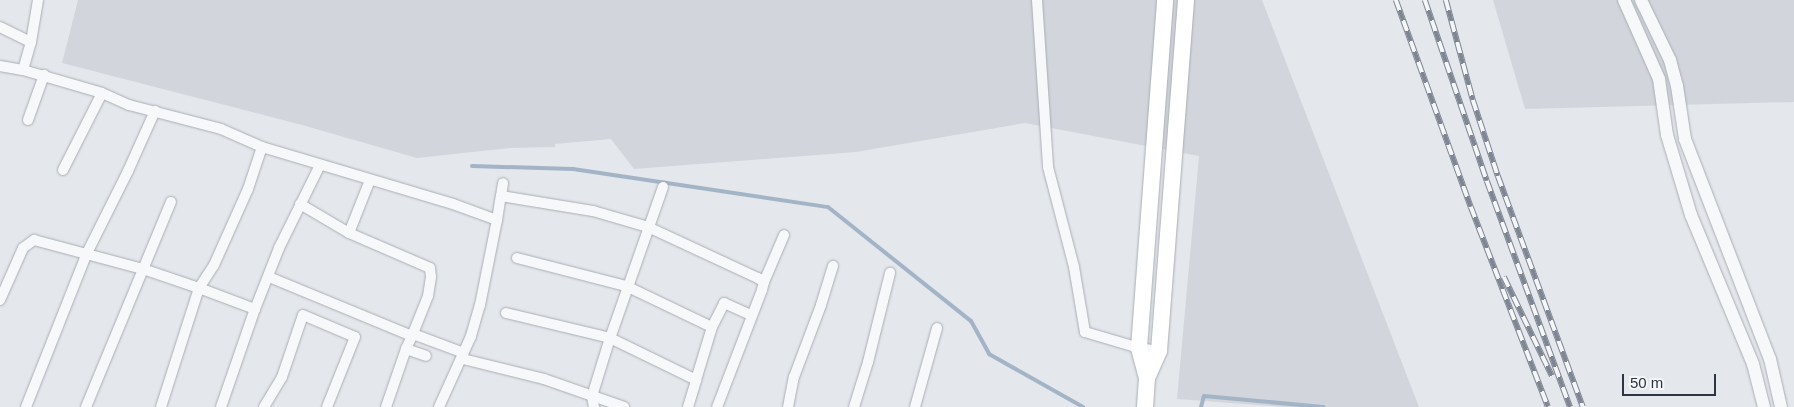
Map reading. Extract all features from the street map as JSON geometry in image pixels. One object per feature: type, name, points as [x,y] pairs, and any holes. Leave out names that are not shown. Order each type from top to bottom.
[{"type":"main road","points":[[1146,393],[1139,348],[1140,325],[1165,0]]},
{"type":"main road","points":[[1146,393],[1159,352],[1186,0]]},
{"type":"street","points":[[23,70],[32,42],[38,0]]},
{"type":"street","points":[[1036,0],[1048,167],[1074,267],[1084,332],[1159,352]]},
{"type":"street","points":[[1624,0],[1659,79],[1667,135],[1691,215],[1753,364],[1764,407]]},
{"type":"street","points":[[1641,0],[1670,60],[1678,86],[1685,139],[1770,359],[1781,407]]},
{"type":"street","points":[[0,27],[32,42]]},
{"type":"street","points":[[0,66],[44,75],[102,92],[129,105],[221,130],[262,147],[453,204],[497,220]]},
{"type":"street","points":[[28,120],[44,75]]},
{"type":"street","points":[[63,170],[102,92]]},
{"type":"street","points":[[30,406],[87,253],[155,111]]},
{"type":"street","points":[[160,407],[199,288],[214,265],[248,190],[262,147]]},
{"type":"street","points":[[222,407],[255,309],[279,248],[320,165]]},
{"type":"street","points":[[349,233],[370,180]]},
{"type":"street","points":[[439,407],[463,356],[480,305],[503,183]]},
{"type":"street","points":[[594,407],[592,396],[626,286],[663,186]]},
{"type":"street","points":[[501,196],[593,211],[648,227],[764,282]]},
{"type":"street","points":[[86,407],[172,202]]},
{"type":"street","points":[[300,204],[349,233],[430,268],[431,277],[428,296],[406,349],[386,407]]},
{"type":"street","points":[[717,407],[751,315],[784,235]]},
{"type":"street","points":[[0,300],[23,248],[30,241],[43,240],[143,269],[255,309]]},
{"type":"street","points":[[517,258],[626,286],[712,328]]},
{"type":"street","points":[[788,407],[794,377],[821,305],[833,266]]},
{"type":"street","points":[[854,407],[868,362],[890,273]]},
{"type":"street","points":[[269,277],[463,356],[544,379],[624,407]]},
{"type":"street","points":[[688,407],[712,328],[724,303],[751,315]]},
{"type":"street","points":[[506,313],[610,338],[696,380]]},
{"type":"street","points":[[264,407],[282,377],[303,315],[355,337],[327,407]]},
{"type":"street","points":[[915,407],[937,328]]},
{"type":"street","points":[[406,349],[426,356]]},
{"type":"shaded area","points":[[78,0],[1262,0],[1419,407],[1287,407],[1177,399],[1199,156],[1025,123],[856,152],[634,169],[611,139],[555,144],[555,147],[510,148],[417,158],[302,125],[62,63]]},
{"type":"shaded area","points":[[1493,0],[1794,0],[1794,102],[1525,109]]},
{"type":"waterway","points":[[472,166],[573,169],[828,207],[971,321],[989,354],[1083,407]]},
{"type":"waterway","points":[[1201,407],[1204,396],[1323,407]]},
{"type":"railway","points":[[1396,0],[1471,207],[1548,407]]},
{"type":"railway","points":[[1425,0],[1487,181],[1570,407]]},
{"type":"railway","points":[[1446,0],[1473,100],[1498,176],[1583,407]]},
{"type":"railway","points":[[1504,277],[1552,376]]}]
